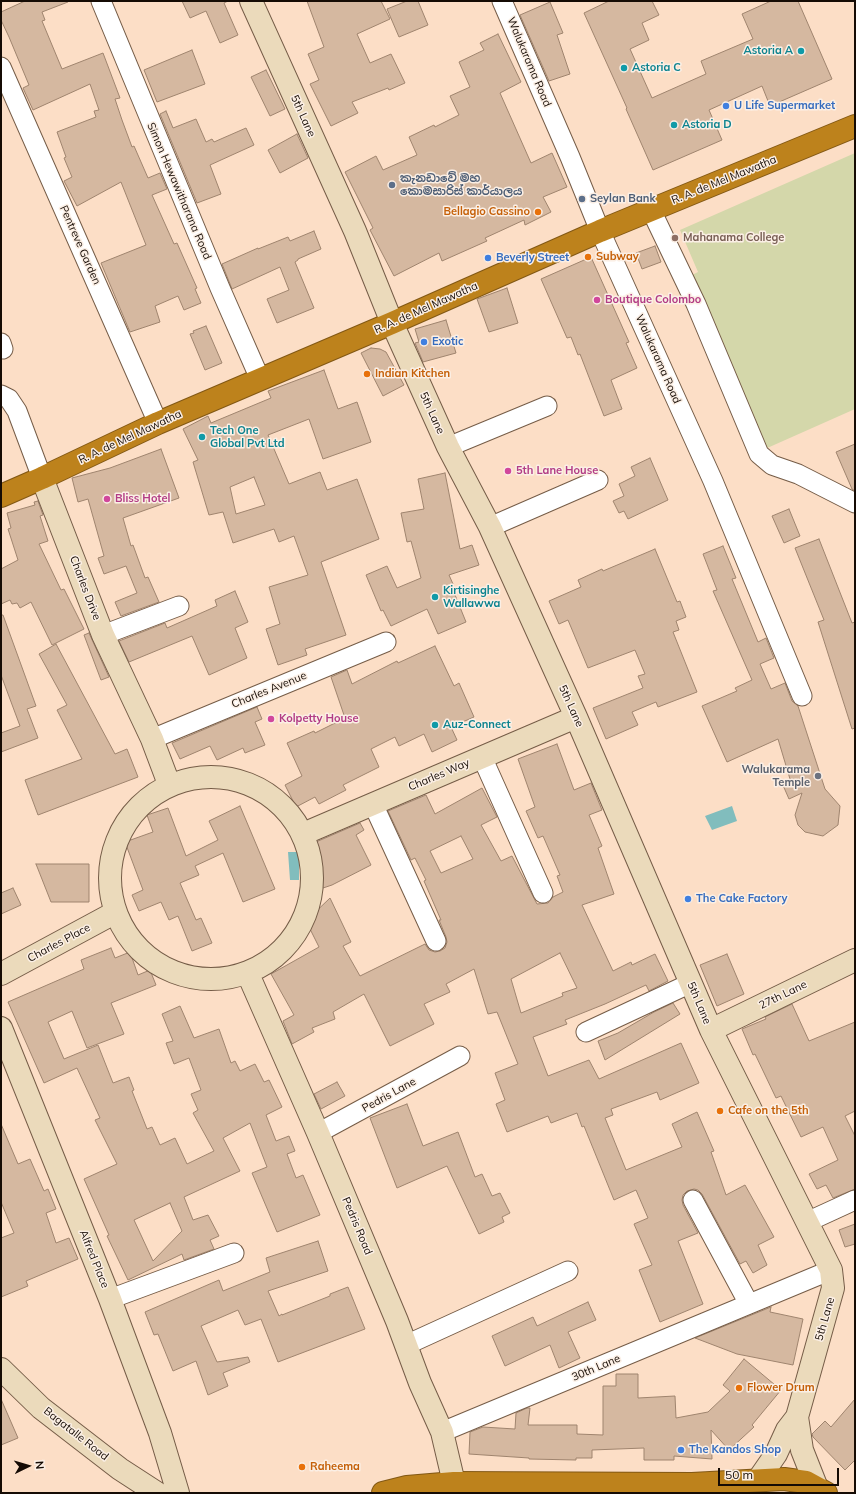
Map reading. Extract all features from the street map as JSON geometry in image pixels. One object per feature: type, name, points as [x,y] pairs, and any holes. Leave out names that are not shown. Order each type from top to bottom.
[{"type":"highway","name":"R. A. de Mel Mawatha","points":[[1,496],[158,423],[392,323],[600,231],[855,126]]},
{"type":"highway","points":[[383,1493],[407,1487],[454,1483],[692,1484],[784,1479],[806,1482],[821,1491]]},
{"type":"street","name":"Simon Hewawitharana Road","points":[[101,1],[220,288],[260,379]]},
{"type":"street","name":"5th Lane","points":[[251,1],[355,231],[392,323],[448,447],[490,527],[576,717],[711,1030],[831,1270],[834,1288],[797,1417],[787,1430],[776,1454],[758,1480]]},
{"type":"street","name":"Walukarama Road","points":[[502,1],[570,157],[600,231],[713,481],[802,696]]},
{"type":"street","name":"Pentreve Garden","points":[[1,67],[158,423]]},
{"type":"street","points":[[651,210],[696,304],[759,454],[772,465],[798,474],[855,503]]},
{"type":"street","name":"Charles Drive","points":[[1,395],[9,399],[17,411],[103,635],[152,739],[169,784]]},
{"type":"street","points":[[448,447],[547,406]]},
{"type":"street","points":[[490,527],[598,480]]},
{"type":"street","points":[[103,635],[179,606]]},
{"type":"street","name":"Charles Avenue","points":[[152,739],[386,642]]},
{"type":"street","name":"Charles Way","points":[[303,834],[576,717]]},
{"type":"street","points":[[482,757],[543,893]]},
{"type":"street","points":[[200,776],[231,778],[260,789],[285,808],[303,834],[312,866],[310,900],[298,931],[277,957],[248,974],[220,981],[191,979],[164,969],[140,952],[122,929],[111,897],[110,863],[121,830],[141,804],[169,784],[200,776]]},
{"type":"street","points":[[373,804],[436,941]]},
{"type":"street","name":"Charles Place","points":[[1,974],[116,912]]},
{"type":"street","name":"27th Lane","points":[[711,1030],[855,960]]},
{"type":"street","name":"Pedris Road","points":[[248,974],[318,1133],[397,1321],[420,1383],[442,1432],[454,1483]]},
{"type":"street","points":[[586,1032],[691,983]]},
{"type":"street","name":"Alfred Place","points":[[1,1028],[110,1299],[160,1433],[178,1493]]},
{"type":"street","name":"Pedris Lane","points":[[318,1133],[460,1056]]},
{"type":"street","points":[[693,1200],[749,1304]]},
{"type":"street","points":[[807,1222],[855,1200]]},
{"type":"street","points":[[110,1299],[234,1253]]},
{"type":"street","name":"30th Lane","points":[[442,1432],[831,1270]]},
{"type":"street","points":[[406,1345],[568,1271]]},
{"type":"street","name":"Bagatalle Road","points":[[1,1368],[41,1408],[120,1469],[157,1493]]},
{"type":"street","name":"5th Lane","points":[[797,1417],[802,1450],[821,1491]]},
{"type":"green space","points":[[855,153],[855,409],[756,453],[680,281],[698,272],[680,230]]},
{"type":"water","points":[[732,806],[737,821],[712,830],[705,816]]},
{"type":"water","points":[[288,852],[299,852],[299,880],[290,880]]},
{"type":"building","points":[[25,1],[68,2],[42,12],[45,20],[42,21],[62,69],[103,53],[120,98],[115,99],[132,147],[134,146],[148,178],[160,173],[167,189],[152,195],[174,244],[177,243],[197,288],[195,289],[201,303],[184,310],[178,296],[155,306],[160,322],[130,332],[101,263],[146,245],[121,182],[77,206],[64,181],[72,177],[64,158],[66,157],[57,132],[96,117],[94,111],[99,110],[90,84],[33,110],[23,88],[29,85],[1,20],[1,12]]},
{"type":"building","points":[[182,1],[228,1],[224,3],[238,35],[220,43],[206,11],[190,18]]},
{"type":"building","points":[[307,1],[381,1],[390,19],[357,34],[370,63],[391,54],[405,83],[352,102],[358,113],[331,126],[310,84],[319,80],[308,54],[324,47]]},
{"type":"building","points":[[407,1],[418,1],[428,25],[399,37],[387,9]]},
{"type":"building","points":[[609,1],[652,1],[659,15],[642,23],[649,40],[630,49],[652,98],[706,74],[701,61],[753,39],[742,14],[771,1],[798,1],[832,79],[770,106],[762,86],[709,110],[722,140],[653,170],[584,13]]},
{"type":"building","points":[[550,2],[563,33],[557,35],[570,74],[549,81],[520,15]]},
{"type":"building","points":[[498,34],[521,82],[500,93],[531,163],[552,153],[567,187],[543,197],[551,212],[525,225],[524,220],[485,238],[487,241],[442,261],[439,253],[394,276],[370,230],[373,228],[345,172],[376,156],[383,170],[417,155],[409,137],[434,125],[435,127],[459,115],[450,96],[470,87],[459,62],[484,50],[480,43]]},
{"type":"building","points":[[192,50],[205,84],[157,102],[144,70]]},
{"type":"building","points":[[266,70],[285,109],[270,116],[251,77]]},
{"type":"building","points":[[166,111],[173,128],[196,119],[206,142],[212,139],[214,142],[246,128],[254,145],[210,165],[221,194],[197,203],[160,114]]},
{"type":"building","points":[[297,134],[308,158],[280,173],[268,150]]},
{"type":"building","points":[[314,231],[321,249],[298,259],[295,262],[314,308],[277,323],[267,299],[289,290],[280,267],[232,289],[222,264],[288,237],[290,241]]},
{"type":"building","points":[[655,246],[661,262],[642,269],[636,253]]},
{"type":"building","points":[[591,257],[629,342],[626,343],[637,368],[611,380],[622,409],[604,416],[580,354],[578,355],[571,337],[567,338],[541,279]]},
{"type":"building","points":[[507,288],[518,323],[489,332],[477,299]]},
{"type":"building","points":[[446,320],[456,353],[423,362],[415,343],[419,342],[415,329]]},
{"type":"building","points":[[206,326],[222,363],[205,370],[190,334],[194,333],[193,331]]},
{"type":"building","points":[[371,348],[380,349],[386,352],[404,385],[383,396],[361,353]]},
{"type":"building","points":[[324,370],[338,409],[357,402],[371,442],[323,459],[309,419],[268,435],[289,484],[320,472],[327,490],[357,479],[379,539],[321,562],[346,635],[305,649],[307,655],[278,665],[266,629],[280,624],[269,587],[308,575],[294,536],[279,542],[274,529],[233,543],[223,512],[209,515],[193,462],[198,460],[183,429],[208,416],[211,423],[271,398],[268,391]],"holes":[[[254,477],[265,505],[236,514],[230,487]]]},
{"type":"building","points":[[855,444],[855,491],[852,489],[836,452]]},
{"type":"building","points":[[161,449],[179,498],[123,518],[131,546],[133,545],[145,578],[148,577],[159,602],[121,616],[115,602],[137,593],[126,566],[104,574],[98,558],[104,556],[88,499],[78,502],[72,478],[110,468]]},
{"type":"building","points":[[650,458],[668,500],[628,519],[624,511],[619,513],[613,501],[624,496],[619,484],[635,476],[631,467]]},
{"type":"building","points":[[445,473],[460,549],[472,545],[479,565],[449,575],[453,584],[451,585],[466,622],[438,634],[427,609],[391,626],[383,610],[381,611],[366,575],[387,566],[397,588],[421,578],[411,541],[407,542],[401,513],[424,509],[418,479]]},
{"type":"building","points":[[38,501],[43,515],[40,516],[48,541],[39,544],[61,590],[64,589],[84,629],[52,645],[31,602],[20,608],[17,603],[12,604],[10,600],[1,604],[1,569],[18,560],[8,529],[11,528],[7,513],[35,505],[34,502]]},
{"type":"building","points":[[789,509],[800,536],[784,543],[772,516]]},
{"type":"building","points":[[819,539],[852,623],[855,622],[855,728],[852,729],[818,622],[824,620],[795,548]]},
{"type":"building","points":[[723,546],[736,578],[732,579],[758,642],[766,638],[774,658],[760,664],[771,689],[785,683],[792,701],[798,706],[825,789],[840,806],[838,825],[823,836],[805,832],[798,825],[795,815],[802,793],[789,799],[782,783],[790,779],[778,739],[727,762],[702,706],[737,691],[735,688],[752,680],[713,591],[717,590],[703,554]]},
{"type":"building","points":[[655,549],[677,602],[680,601],[686,617],[676,621],[679,630],[673,632],[697,692],[658,707],[656,702],[632,712],[638,725],[606,739],[593,708],[643,688],[638,676],[645,674],[635,650],[588,668],[568,620],[559,624],[549,601],[581,587],[578,580],[602,569],[603,571]]},
{"type":"building","points":[[235,591],[248,622],[235,628],[247,658],[209,675],[192,636],[129,662],[119,641],[165,623],[167,628],[217,606],[215,600]]},
{"type":"building","points":[[1,615],[3,615],[36,706],[27,709],[38,738],[1,752],[1,733],[20,726],[1,675]]},
{"type":"building","points":[[89,633],[109,677],[101,680],[84,635]]},
{"type":"building","points":[[56,644],[115,754],[127,749],[138,777],[38,815],[25,780],[82,759],[57,710],[67,705],[39,654]]},
{"type":"building","points":[[435,646],[454,686],[459,683],[474,717],[451,727],[457,740],[432,752],[424,734],[399,746],[395,737],[371,749],[379,767],[343,785],[346,790],[319,804],[315,797],[296,807],[285,785],[302,776],[287,743],[314,731],[315,733],[345,718],[331,677],[347,670],[352,684],[397,661],[398,663]]},
{"type":"building","points":[[257,707],[262,719],[255,722],[265,745],[245,753],[243,748],[217,760],[210,746],[180,759],[172,743]]},
{"type":"building","points":[[557,744],[574,790],[591,783],[602,810],[589,815],[602,846],[598,848],[614,894],[582,905],[613,971],[631,962],[632,965],[655,954],[668,981],[649,991],[646,985],[565,1020],[567,1024],[533,1037],[548,1076],[589,1060],[599,1079],[681,1043],[699,1083],[660,1100],[657,1092],[611,1109],[613,1115],[605,1118],[626,1170],[682,1147],[672,1124],[697,1112],[714,1151],[711,1152],[726,1195],[745,1185],[774,1237],[758,1245],[767,1265],[753,1273],[746,1261],[740,1264],[702,1194],[698,1190],[694,1189],[687,1191],[683,1195],[683,1205],[698,1233],[678,1241],[703,1304],[660,1322],[639,1270],[652,1265],[634,1224],[648,1218],[636,1190],[614,1200],[584,1126],[582,1127],[577,1113],[551,1123],[548,1116],[507,1132],[496,1104],[505,1100],[495,1073],[518,1064],[497,1012],[488,1014],[474,969],[446,984],[450,992],[424,1004],[434,1024],[390,1046],[364,994],[333,1012],[335,1019],[312,1028],[314,1032],[292,1044],[283,1021],[294,1015],[271,974],[319,947],[306,921],[330,898],[351,942],[343,946],[360,976],[425,944],[429,950],[435,952],[445,948],[447,942],[446,937],[439,920],[441,920],[424,881],[426,880],[415,858],[411,860],[388,811],[426,795],[435,814],[482,788],[497,817],[481,825],[501,861],[512,856],[537,904],[548,903],[553,897],[563,892],[557,876],[560,875],[543,836],[538,838],[526,811],[535,807],[518,759]],"holes":[[[461,836],[473,859],[441,873],[430,851]],[[560,953],[577,988],[562,993],[563,996],[521,1013],[511,979]]]},
{"type":"building","points":[[240,806],[275,889],[243,902],[223,853],[195,866],[199,875],[180,883],[196,920],[201,918],[212,943],[192,951],[178,916],[169,920],[161,902],[139,911],[132,895],[143,890],[125,842],[153,832],[147,815],[168,808],[186,856],[218,840],[209,821]]},
{"type":"building","points":[[360,823],[364,830],[356,835],[371,865],[332,885],[314,891],[314,866],[309,845]]},
{"type":"building","points":[[36,864],[89,864],[89,902],[51,902]]},
{"type":"building","points":[[13,888],[21,905],[1,914],[1,893]]},
{"type":"building","points":[[111,948],[115,958],[130,952],[138,975],[150,970],[156,985],[111,1003],[124,1034],[87,1048],[72,1011],[48,1022],[64,1059],[98,1045],[113,1083],[129,1077],[134,1090],[132,1091],[147,1129],[152,1127],[160,1145],[175,1138],[187,1164],[214,1151],[193,1113],[198,1110],[191,1094],[201,1090],[189,1058],[174,1064],[166,1043],[173,1041],[162,1014],[180,1006],[194,1038],[219,1029],[231,1063],[235,1061],[240,1071],[255,1064],[264,1082],[269,1080],[282,1107],[266,1115],[276,1141],[289,1136],[295,1151],[287,1154],[296,1178],[303,1175],[320,1215],[277,1232],[252,1173],[267,1167],[250,1123],[223,1138],[240,1171],[184,1197],[193,1220],[208,1215],[219,1236],[210,1240],[214,1249],[184,1260],[182,1254],[128,1280],[107,1236],[109,1235],[84,1179],[117,1164],[95,1120],[100,1118],[77,1068],[44,1083],[8,1002],[84,969],[81,960]],"holes":[[[170,1203],[182,1231],[153,1261],[134,1220]]]},
{"type":"building","points":[[727,954],[744,994],[717,1006],[700,965]]},
{"type":"building","points":[[673,1003],[680,1014],[605,1060],[598,1041],[618,1033]]},
{"type":"building","points":[[792,1004],[809,1041],[855,1022],[855,1111],[845,1116],[855,1136],[855,1189],[833,1198],[826,1185],[817,1189],[809,1174],[838,1160],[823,1127],[801,1137],[781,1096],[776,1098],[755,1054],[753,1055],[742,1029],[766,1019],[765,1017]]},
{"type":"building","points":[[337,1082],[345,1096],[321,1109],[314,1094]]},
{"type":"building","points":[[407,1104],[423,1146],[458,1132],[475,1177],[482,1174],[492,1196],[500,1193],[510,1213],[502,1217],[504,1222],[479,1234],[447,1166],[397,1188],[370,1118]]},
{"type":"building","points":[[1,1124],[18,1164],[30,1159],[44,1191],[48,1189],[56,1209],[46,1213],[56,1243],[69,1238],[78,1259],[26,1281],[28,1286],[1,1297],[1,1238],[14,1233],[1,1202]]},
{"type":"building","points":[[855,1224],[855,1244],[845,1247],[839,1230]]},
{"type":"building","points":[[318,1241],[328,1271],[268,1291],[279,1316],[330,1296],[330,1294],[348,1287],[365,1329],[278,1362],[261,1319],[245,1325],[238,1310],[201,1326],[217,1362],[248,1357],[250,1362],[223,1373],[228,1386],[208,1395],[196,1361],[173,1371],[158,1334],[154,1335],[145,1312],[219,1280],[223,1291],[270,1272],[266,1258]]},
{"type":"building","points":[[588,1302],[596,1320],[568,1332],[580,1358],[559,1368],[550,1345],[505,1366],[492,1336],[533,1317],[537,1326]]},
{"type":"building","points":[[771,1307],[770,1312],[803,1319],[793,1365],[737,1354],[695,1338]]},
{"type":"building","points":[[744,1359],[781,1390],[752,1425],[754,1427],[729,1450],[711,1430],[712,1459],[674,1456],[674,1460],[644,1460],[644,1448],[592,1450],[592,1458],[576,1458],[576,1460],[529,1459],[469,1454],[470,1432],[483,1427],[515,1429],[516,1413],[527,1408],[530,1408],[528,1425],[577,1425],[577,1434],[603,1435],[603,1386],[616,1386],[616,1374],[638,1374],[638,1398],[675,1396],[676,1418],[708,1412],[730,1391],[723,1385]]},
{"type":"building","points":[[1,1399],[18,1438],[1,1445]]},
{"type":"building","points":[[855,1399],[855,1460],[845,1470],[813,1437],[812,1434],[825,1421],[831,1427]]},
{"type":"place","name":"Astoria A","points":[[801,51]]},
{"type":"place","name":"Astoria C","points":[[624,68]]},
{"type":"place","name":"U Life Supermarket","points":[[726,106]]},
{"type":"place","name":"Astoria D","points":[[674,125]]},
{"type":"place","name":"කැනඩාවේ මහ කොමසාරිස් කාර්යාලය","points":[[392,185]]},
{"type":"place","name":"Seylan Bank","points":[[582,199]]},
{"type":"place","name":"Bellagio Cassino","points":[[538,212]]},
{"type":"place","name":"Mahanama College","points":[[675,238]]},
{"type":"place","name":"Subway","points":[[588,257]]},
{"type":"place","name":"Beverly Street","points":[[488,258]]},
{"type":"place","name":"Boutique Colombo","points":[[597,300]]},
{"type":"place","name":"Exotic","points":[[424,342]]},
{"type":"place","name":"Indian Kitchen","points":[[367,374]]},
{"type":"place","name":"Tech One Global Pvt Ltd","points":[[202,437]]},
{"type":"place","name":"5th Lane House","points":[[508,471]]},
{"type":"place","name":"Bliss Hotel","points":[[107,499]]},
{"type":"place","name":"Kirtisinghe Wallawwa","points":[[435,597]]},
{"type":"place","name":"Kolpetty House","points":[[271,719]]},
{"type":"place","name":"Auz-Connect","points":[[435,725]]},
{"type":"place","name":"Walukarama Temple","points":[[818,776]]},
{"type":"place","name":"The Cake Factory","points":[[688,899]]},
{"type":"place","name":"Cafe on the 5th","points":[[720,1111]]},
{"type":"place","name":"Flower Drum","points":[[739,1388]]},
{"type":"place","name":"The Kandos Shop","points":[[681,1450]]},
{"type":"place","name":"Raheema","points":[[302,1467]]}]
